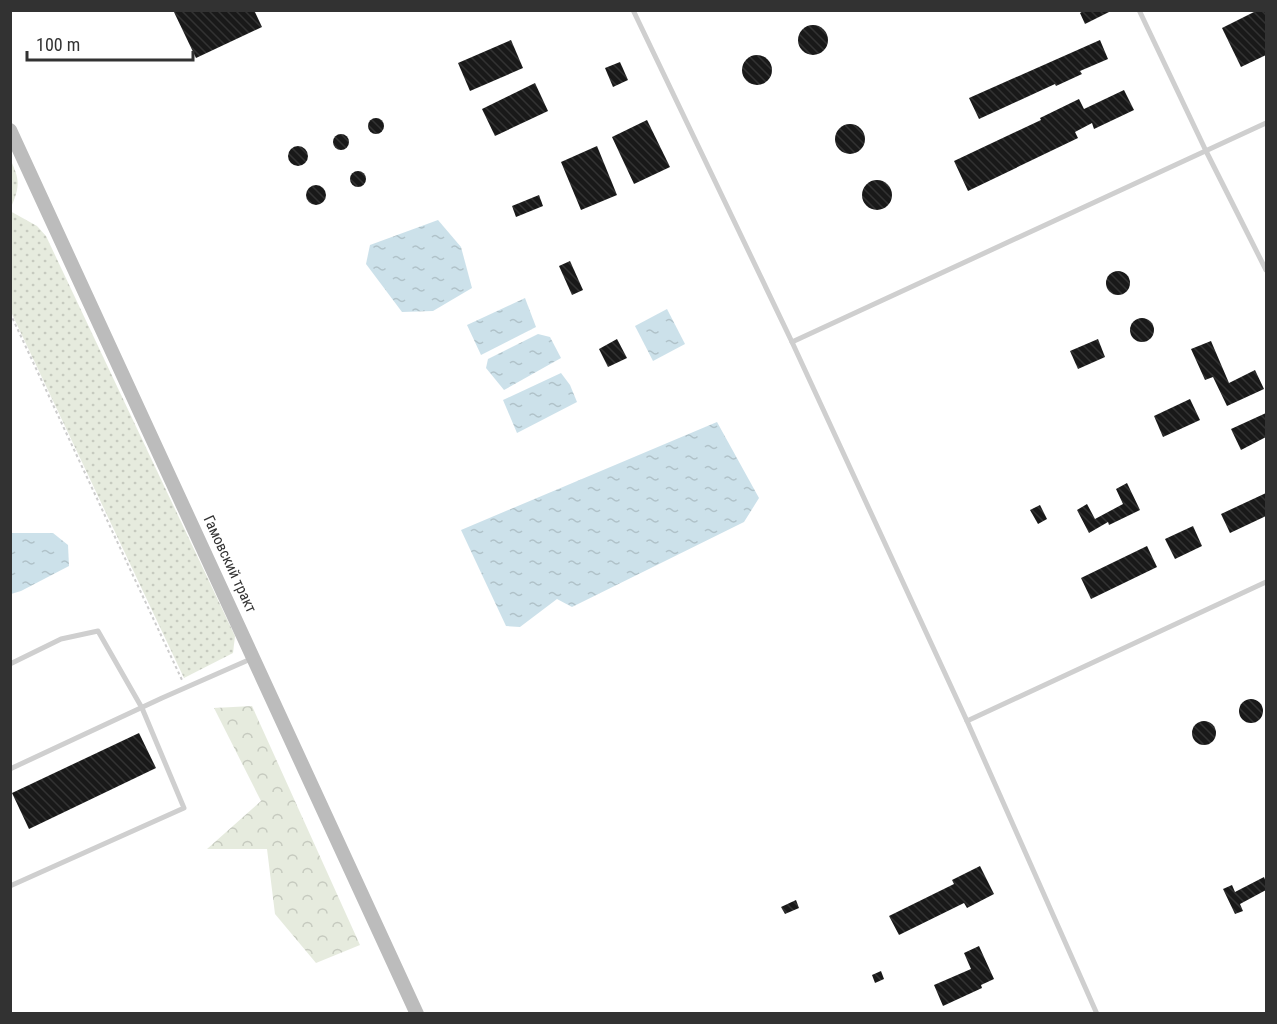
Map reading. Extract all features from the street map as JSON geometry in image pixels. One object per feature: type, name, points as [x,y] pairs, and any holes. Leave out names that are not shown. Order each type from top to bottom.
[{"type":"street","name":"Гамовский тракт","points":[[10,130],[255,657],[417,1014]]},
{"type":"lane","points":[[633,10],[792,342],[967,721],[1097,1014]]},
{"type":"lane","points":[[1139,10],[1266,270]]},
{"type":"lane","points":[[792,342],[1266,123]]},
{"type":"lane","points":[[967,721],[1266,582]]},
{"type":"lane","points":[[10,664],[61,639],[98,632],[142,708],[184,808],[10,886]]},
{"type":"lane","points":[[10,770],[255,657]]},
{"type":"path","points":[[10,313],[186,688]]},
{"type":"green space","points":[[10,159],[18,183],[11,207]]},
{"type":"green space","points":[[10,211],[37,226],[46,236],[235,636],[233,653],[184,678],[11,312]]},
{"type":"green space","points":[[252,706],[360,945],[316,963],[275,914],[267,849],[207,849],[261,801],[214,708]]},
{"type":"water","points":[[438,220],[461,247],[472,288],[433,311],[402,312],[366,264],[370,245]]},
{"type":"water","points":[[525,298],[536,327],[481,355],[467,325]]},
{"type":"water","points":[[667,309],[685,344],[653,361],[635,326]]},
{"type":"water","points":[[538,334],[550,337],[561,358],[504,390],[486,368],[488,359]]},
{"type":"water","points":[[561,373],[570,385],[577,402],[517,433],[503,400]]},
{"type":"water","points":[[717,422],[759,498],[744,522],[572,607],[557,599],[520,627],[506,626],[461,530]]},
{"type":"water","points":[[11,533],[53,533],[68,545],[69,566],[11,594]]},
{"type":"building","points":[[173,10],[254,10],[262,27],[196,58]]},
{"type":"building","points":[[1085,10],[1113,10],[1085,24],[1080,13]]},
{"type":"building","points":[[1258,10],[1266,10],[1266,55],[1241,67],[1222,28]]},
{"type":"building","points":[[813,25],[824,29],[828,40],[824,51],[813,55],[802,51],[798,40],[802,29]]},
{"type":"building","points":[[511,40],[523,68],[470,91],[458,63]]},
{"type":"building","points":[[1100,40],[1108,59],[1080,71],[1082,74],[979,119],[969,98]]},
{"type":"building","points":[[757,55],[768,59],[772,70],[768,81],[757,85],[746,81],[742,70],[746,59]]},
{"type":"building","points":[[620,62],[628,80],[613,87],[605,68]]},
{"type":"building","points":[[535,83],[548,111],[495,136],[482,109]]},
{"type":"building","points":[[1124,90],[1134,110],[1094,129],[1092,123],[1075,132],[1078,138],[968,191],[954,161],[1041,120],[1040,118],[1079,99],[1084,109]]},
{"type":"building","points":[[373,118],[379,118],[384,126],[382,132],[373,134],[368,129],[368,123]]},
{"type":"building","points":[[647,120],[670,167],[634,184],[612,137]]},
{"type":"building","points":[[850,124],[861,128],[865,139],[861,150],[850,154],[839,150],[835,139],[839,128]]},
{"type":"building","points":[[338,134],[344,134],[349,142],[347,148],[338,150],[333,145],[333,139]]},
{"type":"building","points":[[298,146],[305,149],[308,156],[305,163],[298,166],[291,163],[288,156],[291,149]]},
{"type":"building","points":[[597,146],[617,195],[581,210],[561,162]]},
{"type":"building","points":[[355,171],[361,171],[366,179],[364,185],[355,187],[350,182],[350,176]]},
{"type":"building","points":[[877,180],[888,184],[892,195],[888,206],[877,210],[866,206],[862,195],[866,184]]},
{"type":"building","points":[[316,185],[323,188],[326,195],[323,202],[316,205],[309,202],[306,195],[309,188]]},
{"type":"building","points":[[539,195],[543,206],[516,217],[512,206]]},
{"type":"building","points":[[570,261],[583,290],[572,295],[559,266]]},
{"type":"building","points":[[1113,271],[1123,271],[1130,278],[1130,288],[1123,295],[1113,295],[1106,288],[1106,278]]},
{"type":"building","points":[[1137,318],[1147,318],[1154,325],[1154,335],[1147,342],[1137,342],[1130,335],[1130,325]]},
{"type":"building","points":[[617,339],[627,358],[608,367],[599,349]]},
{"type":"building","points":[[1098,339],[1105,357],[1078,369],[1070,351]]},
{"type":"building","points":[[1211,341],[1229,383],[1255,370],[1264,389],[1227,406],[1213,377],[1205,380],[1191,349]]},
{"type":"building","points":[[1190,399],[1200,420],[1163,437],[1154,416]]},
{"type":"building","points":[[1266,413],[1266,437],[1241,450],[1231,429]]},
{"type":"building","points":[[1127,483],[1140,510],[1109,525],[1108,522],[1089,533],[1077,510],[1087,504],[1095,519],[1123,504],[1116,489]]},
{"type":"building","points":[[1266,493],[1266,516],[1230,533],[1221,514]]},
{"type":"building","points":[[1040,505],[1047,519],[1038,524],[1030,510]]},
{"type":"building","points":[[1193,526],[1202,546],[1175,559],[1165,539]]},
{"type":"building","points":[[1147,546],[1157,567],[1091,599],[1081,578]]},
{"type":"building","points":[[1246,699],[1256,699],[1263,706],[1263,716],[1256,723],[1246,723],[1239,716],[1239,706]]},
{"type":"building","points":[[1199,721],[1209,721],[1216,728],[1216,738],[1209,745],[1199,745],[1192,738],[1192,728]]},
{"type":"building","points":[[139,733],[156,768],[29,829],[12,793]]},
{"type":"building","points":[[980,866],[994,894],[967,908],[964,903],[899,935],[889,916],[954,884],[952,880]]},
{"type":"building","points":[[1264,877],[1266,890],[1240,904],[1243,911],[1235,914],[1223,889],[1232,885],[1235,892]]},
{"type":"building","points":[[796,900],[799,908],[785,914],[781,907]]},
{"type":"building","points":[[979,946],[994,979],[981,985],[982,988],[943,1006],[934,985],[971,969],[964,953]]},
{"type":"building","points":[[881,971],[884,979],[875,983],[872,975]]}]
